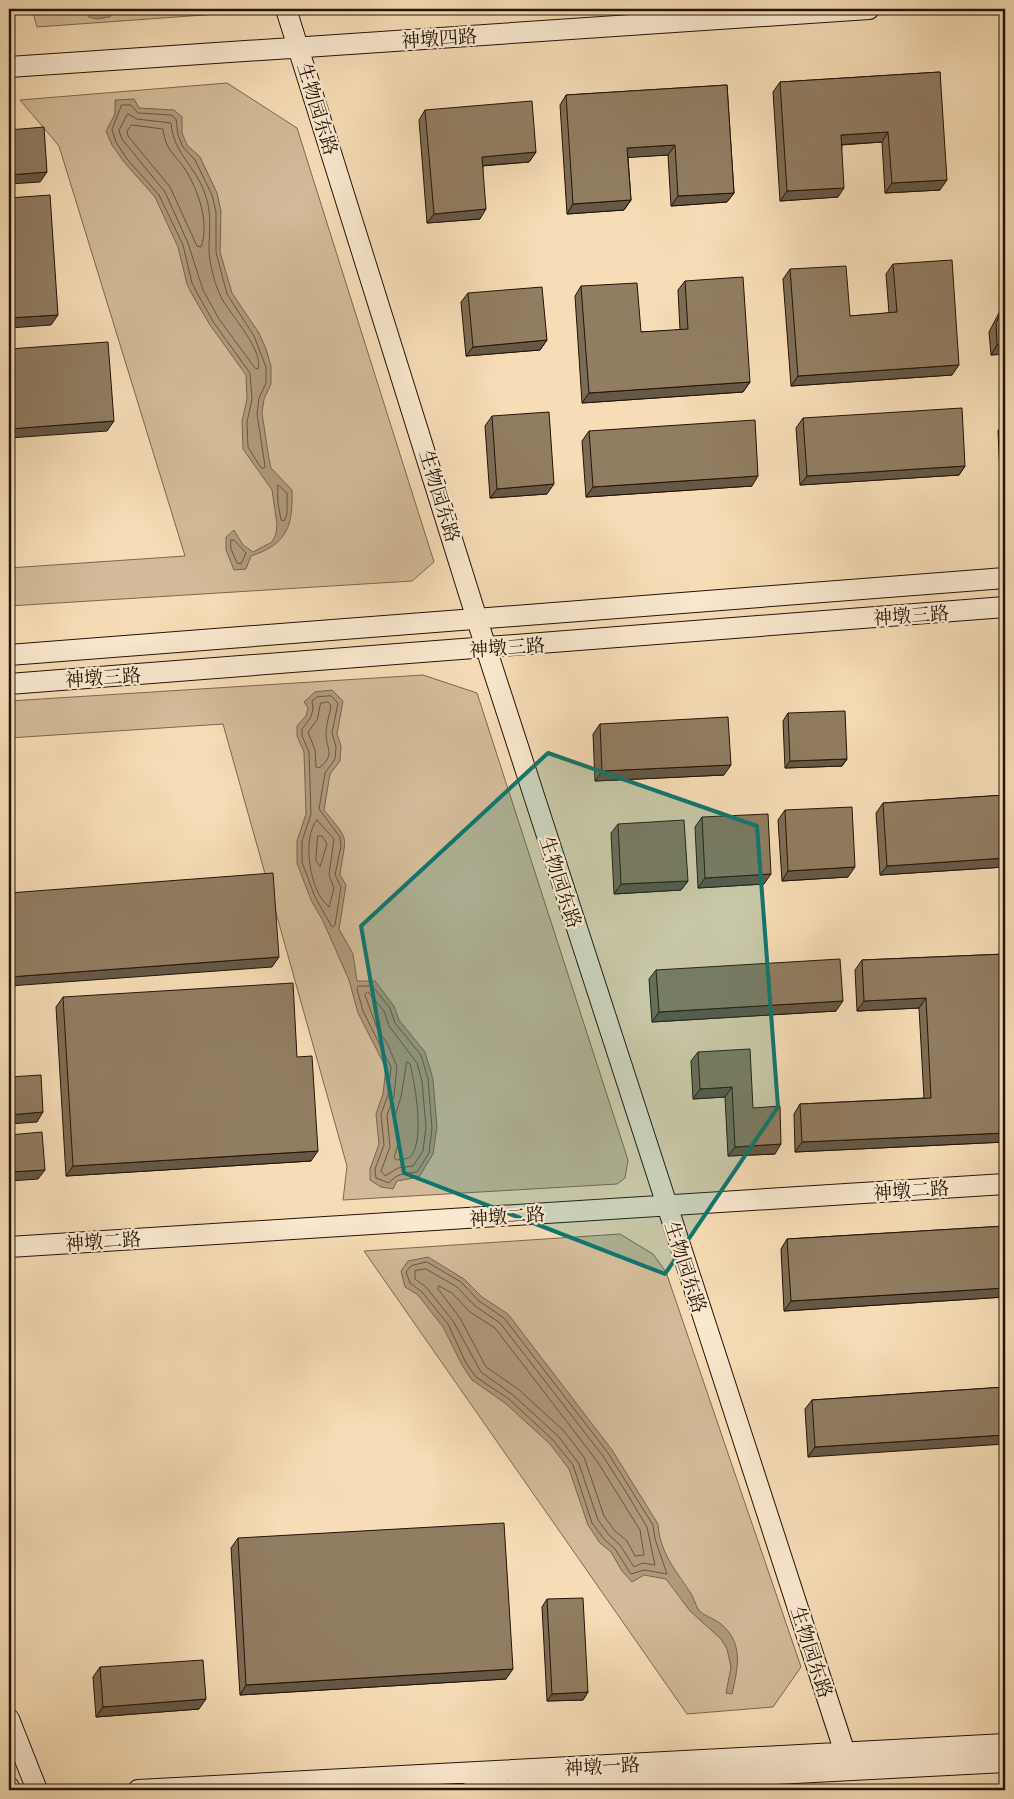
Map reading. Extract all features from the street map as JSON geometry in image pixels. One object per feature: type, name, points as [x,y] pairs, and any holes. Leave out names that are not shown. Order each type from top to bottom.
[{"type":"street","name":"生物园东路","points":[[286,9],[479,620],[486,648],[666,1207],[845,1753]]},
{"type":"street","name":"神墩四路","points":[[9,67],[869,9]]},
{"type":"street","name":"神墩三路","points":[[9,655],[1005,578]]},
{"type":"street","name":"神墩三路","points":[[9,684],[1005,607]]},
{"type":"street","name":"神墩二路","points":[[9,1247],[666,1207],[1005,1184]]},
{"type":"street","points":[[9,1719],[37,1790]]},
{"type":"street","name":"神墩一路","points":[[138,1790],[1005,1744]]},
{"type":"street","name":"神墩一路","points":[[472,1790],[1005,1762]]},
{"type":"highlighted area","points":[[548,753],[757,826],[778,1107],[665,1274],[404,1173],[361,926]]},
{"type":"shaded area","points":[[32,9],[222,9],[218,14],[37,27]]},
{"type":"shaded area","points":[[227,83],[297,128],[434,562],[412,581],[9,606],[9,568],[185,556],[59,146],[20,100]]},
{"type":"shaded area","points":[[423,675],[477,693],[628,1160],[625,1178],[617,1184],[343,1200],[347,1166],[223,724],[9,738],[9,701]]},
{"type":"shaded area","points":[[620,1234],[653,1254],[666,1272],[801,1667],[773,1707],[687,1714],[364,1251]]},
{"type":"water","points":[[86,9],[112,9],[110,17],[97,19],[89,17]]},
{"type":"water","points":[[134,99],[139,108],[174,110],[182,117],[182,133],[187,145],[200,157],[217,193],[221,211],[220,252],[232,293],[259,333],[271,366],[271,384],[264,399],[262,413],[271,468],[292,490],[291,513],[286,532],[273,546],[251,556],[246,569],[234,570],[226,550],[226,537],[234,530],[243,545],[253,552],[272,542],[276,534],[277,524],[272,490],[243,449],[242,421],[247,399],[246,375],[210,325],[193,296],[187,284],[178,247],[155,197],[124,162],[112,145],[106,131],[115,114],[115,100]]},
{"type":"water","points":[[332,690],[343,701],[337,734],[341,746],[340,761],[330,774],[324,810],[343,835],[345,845],[340,875],[346,885],[339,929],[353,954],[357,981],[375,981],[394,1006],[399,1020],[425,1052],[433,1079],[437,1127],[433,1154],[419,1177],[397,1181],[393,1189],[381,1187],[370,1180],[370,1169],[379,1144],[376,1114],[383,1094],[386,1068],[358,1013],[349,980],[323,921],[311,900],[297,863],[297,841],[306,814],[304,752],[297,736],[297,726],[306,716],[308,708],[304,702],[315,692]]},
{"type":"water","points":[[428,1257],[464,1279],[482,1297],[508,1314],[612,1450],[658,1524],[665,1552],[698,1609],[721,1624],[733,1639],[736,1648],[737,1665],[732,1694],[726,1693],[731,1667],[727,1649],[721,1639],[690,1611],[666,1579],[644,1575],[632,1582],[622,1571],[611,1552],[600,1543],[588,1525],[569,1469],[550,1444],[505,1403],[472,1380],[462,1365],[443,1327],[418,1295],[405,1287],[401,1271],[408,1261]]},
{"type":"building","points":[[940,72],[947,180],[892,183],[888,132],[841,135],[844,188],[787,191],[780,82]]},
{"type":"building","points":[[727,85],[734,193],[678,196],[675,145],[627,148],[631,200],[573,204],[566,95]]},
{"type":"building","points":[[532,101],[536,152],[482,157],[486,209],[434,214],[425,110]]},
{"type":"building","points":[[44,127],[47,172],[9,175],[9,130]]},
{"type":"building","points":[[50,195],[58,315],[9,318],[9,198]]},
{"type":"building","points":[[952,260],[959,365],[798,376],[790,269],[846,266],[850,316],[897,312],[893,264]]},
{"type":"building","points":[[743,277],[750,382],[589,393],[581,286],[637,283],[641,332],[688,329],[685,281]]},
{"type":"building","points":[[542,287],[547,340],[473,347],[468,293]]},
{"type":"building","points":[[1005,304],[1005,345],[997,345],[996,323]]},
{"type":"building","points":[[108,342],[114,421],[9,429],[9,349]]},
{"type":"building","points":[[962,408],[965,466],[807,476],[803,418]]},
{"type":"building","points":[[549,412],[554,484],[497,489],[492,416]]},
{"type":"building","points":[[755,420],[758,476],[593,487],[589,431]]},
{"type":"building","points":[[845,711],[847,759],[790,761],[788,713]]},
{"type":"building","points":[[728,717],[731,765],[602,771],[600,724]]},
{"type":"building","points":[[1005,795],[1005,858],[887,866],[883,803]]},
{"type":"building","points":[[852,807],[855,867],[788,871],[785,810]]},
{"type":"building","points":[[768,814],[771,874],[705,878],[702,817]]},
{"type":"building","points":[[684,820],[688,881],[621,884],[618,824]]},
{"type":"building","points":[[273,873],[279,957],[9,977],[9,893]]},
{"type":"building","points":[[1005,954],[1005,1133],[802,1142],[800,1104],[931,1098],[926,998],[864,1001],[862,960]]},
{"type":"building","points":[[840,959],[843,1001],[659,1012],[656,970]]},
{"type":"building","points":[[293,983],[297,1057],[312,1056],[318,1151],[73,1166],[63,997]]},
{"type":"building","points":[[750,1049],[753,1108],[780,1106],[781,1144],[735,1147],[732,1087],[700,1089],[698,1052]]},
{"type":"building","points":[[41,1075],[43,1112],[9,1115],[9,1077]]},
{"type":"building","points":[[42,1132],[45,1170],[9,1172],[9,1135]]},
{"type":"building","points":[[1005,1226],[1005,1288],[791,1301],[787,1239]]},
{"type":"building","points":[[1005,1387],[1005,1435],[815,1447],[812,1400]]},
{"type":"building","points":[[504,1523],[513,1669],[246,1685],[238,1538]]},
{"type":"building","points":[[583,1598],[588,1692],[552,1694],[547,1599]]},
{"type":"building","points":[[203,1660],[206,1699],[103,1707],[100,1667]]}]
